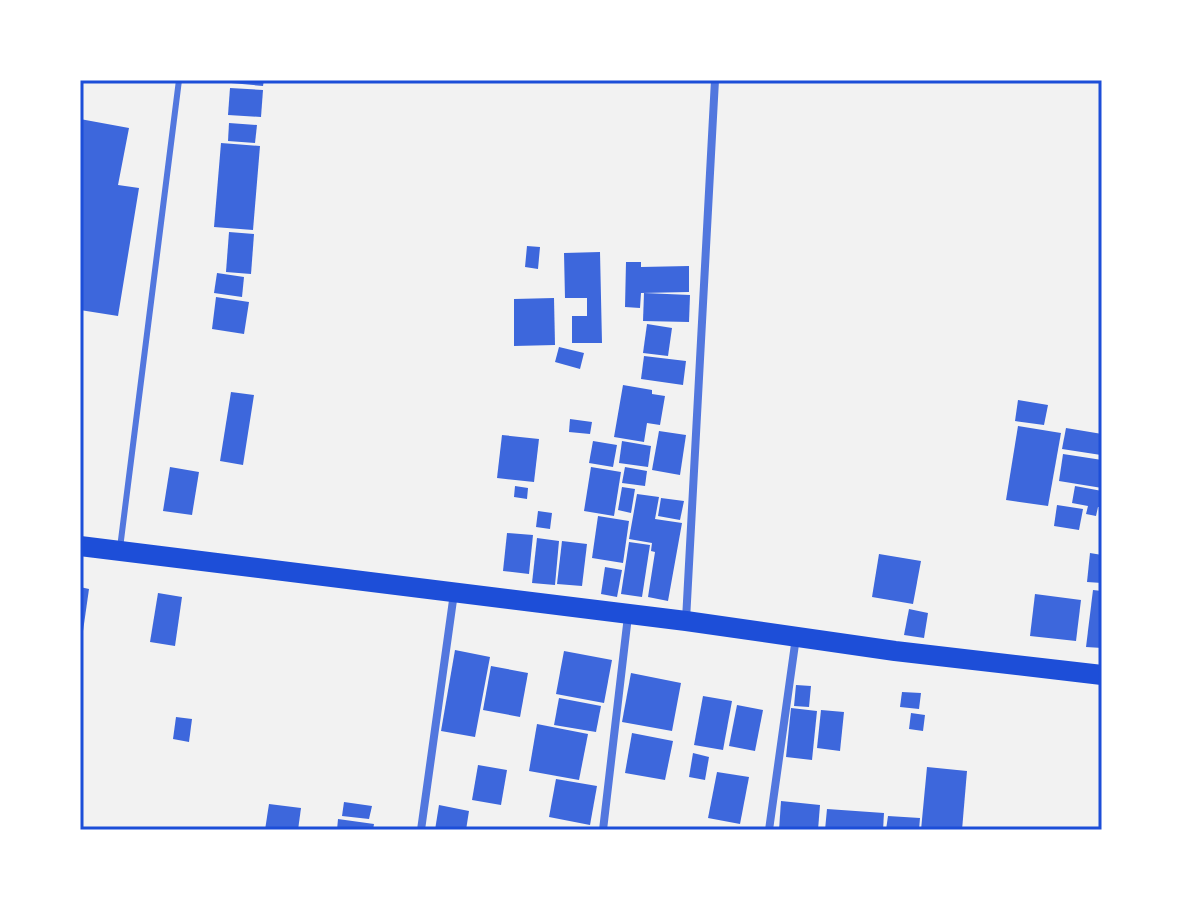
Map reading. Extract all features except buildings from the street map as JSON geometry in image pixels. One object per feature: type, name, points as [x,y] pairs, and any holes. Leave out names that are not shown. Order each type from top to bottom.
[{"type":"main road","points":[[80,546],[1102,675]]},
{"type":"street","points":[[686,621],[715,80]]},
{"type":"street","points":[[421,830],[454,592]]},
{"type":"street","points":[[603,830],[628,614]]},
{"type":"street","points":[[769,830],[796,637]]},
{"type":"lane","points":[[120,551],[179,80]]}]
